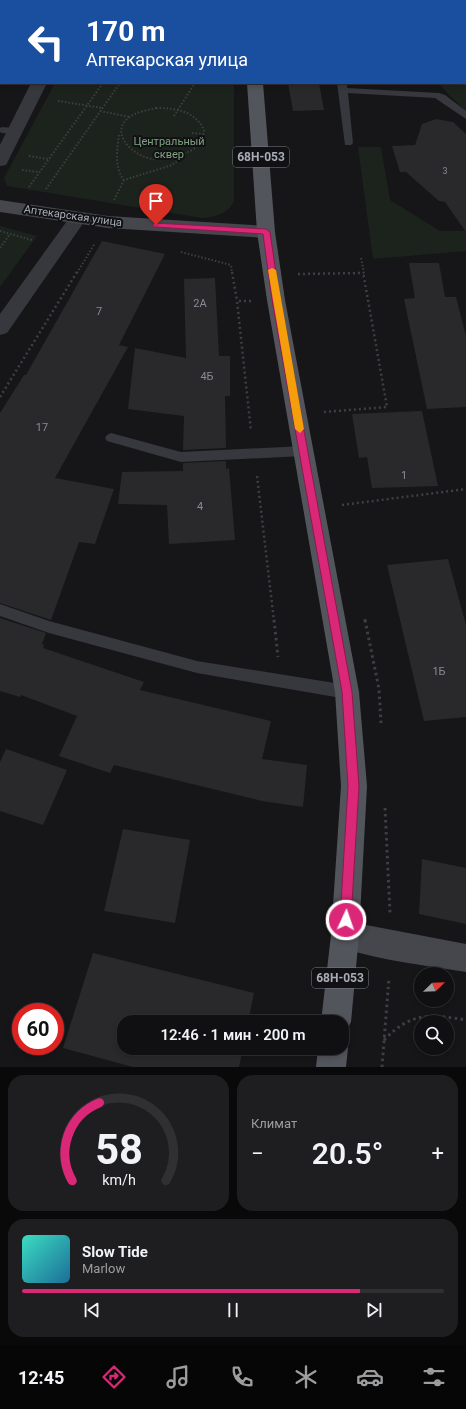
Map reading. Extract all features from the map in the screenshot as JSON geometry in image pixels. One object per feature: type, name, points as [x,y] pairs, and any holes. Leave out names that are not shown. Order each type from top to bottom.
[{"type":"main road","name":"68Н-053","points":[[255,84],[266,232],[276,300],[347,692],[354,786],[345,935],[337,1015]]},
{"type":"main road","points":[[331,1067],[332,1055]]},
{"type":"street","points":[[0,161],[8,130],[38,84]]},
{"type":"street","name":"Аптекарская улица","points":[[0,206],[108,222],[266,232]]},
{"type":"street","points":[[0,328],[78,218]]},
{"type":"street","points":[[345,935],[391,945],[466,958]]},
{"type":"lane","points":[[348,143],[342,87],[436,95],[442,97],[466,116]]},
{"type":"lane","points":[[111,438],[181,457],[304,451]]},
{"type":"lane","points":[[0,610],[49,627],[197,667],[347,692]]},
{"type":"path","points":[[27,188],[102,84]]},
{"type":"path","points":[[45,191],[119,84]]},
{"type":"path","points":[[174,116],[195,84]]},
{"type":"path","points":[[53,100],[102,108]]},
{"type":"path","points":[[0,397],[108,222],[113,202],[124,180],[172,165],[200,143],[204,134],[202,125],[190,114],[178,109],[156,108],[142,111],[130,117],[123,125],[116,152],[121,177],[124,180]]},
{"type":"path","points":[[100,111],[130,117]]},
{"type":"path","points":[[120,133],[126,148],[145,157],[170,158],[192,150]]},
{"type":"path","points":[[192,133],[204,134]]},
{"type":"path","points":[[25,155],[48,159]]},
{"type":"path","points":[[0,231],[30,240]]},
{"type":"path","points":[[0,248],[10,234]]},
{"type":"path","points":[[178,251],[231,265],[237,301]]},
{"type":"path","points":[[322,412],[387,407],[361,258]]},
{"type":"path","points":[[296,274],[364,273]]},
{"type":"path","points":[[341,505],[466,489]]},
{"type":"path","points":[[382,1067],[391,945]]},
{"type":"path","points":[[383,1040],[394,1028],[408,1020],[423,1015],[466,1020]]},
{"type":"green space","name":"Центральный сквер","points":[[54,84],[234,84],[234,201],[229,209],[221,214],[202,218],[7,186],[4,178]]},
{"type":"green space","points":[[439,84],[466,84],[466,112]]},
{"type":"green space","points":[[358,147],[381,147],[390,200],[440,231],[466,231],[466,251],[373,259]]},
{"type":"green space","points":[[0,226],[37,236],[0,287]]},
{"type":"building","points":[[288,84],[319,84],[324,110],[293,111]]},
{"type":"building","points":[[436,119],[453,122],[466,134],[466,232],[445,202],[439,201],[406,172],[400,172],[392,146],[415,145],[422,124]]},
{"type":"building","points":[[102,241],[165,254],[119,345],[128,347],[55,478],[114,489],[95,544],[79,542],[51,620],[0,603],[0,413],[24,375],[26,375]]},
{"type":"building","points":[[409,263],[439,263],[445,297],[456,297],[466,336],[466,407],[427,409],[404,299],[415,298]]},
{"type":"building","points":[[215,278],[219,356],[230,356],[230,396],[225,396],[226,448],[183,450],[184,416],[128,409],[135,348],[186,358],[184,279]]},
{"type":"building","points":[[422,411],[438,486],[372,488],[367,457],[359,458],[352,414]]},
{"type":"building","points":[[226,461],[226,469],[229,468],[235,540],[169,544],[167,505],[118,504],[122,472],[183,471],[183,463]]},
{"type":"building","points":[[448,559],[466,625],[466,717],[424,721],[387,565]]},
{"type":"building","points":[[0,618],[46,633],[42,644],[44,645],[43,648],[144,682],[140,690],[271,721],[262,759],[307,765],[303,807],[262,801],[114,765],[110,773],[59,756],[77,716],[21,695],[20,697],[0,691]]},
{"type":"building","points":[[6,749],[67,770],[43,825],[0,811],[0,762]]},
{"type":"building","points":[[123,829],[190,840],[175,923],[104,911]]},
{"type":"building","points":[[422,859],[466,868],[466,924],[419,914]]},
{"type":"building","points":[[93,953],[254,993],[249,1015],[117,1015],[117,1055],[242,1055],[239,1067],[133,1067],[64,1048]]},
{"type":"slow traffic","points":[[272,270],[276,300],[300,429]]},
{"type":"route","points":[[156,225],[266,232],[276,300],[347,692],[354,786],[346,920]]}]
